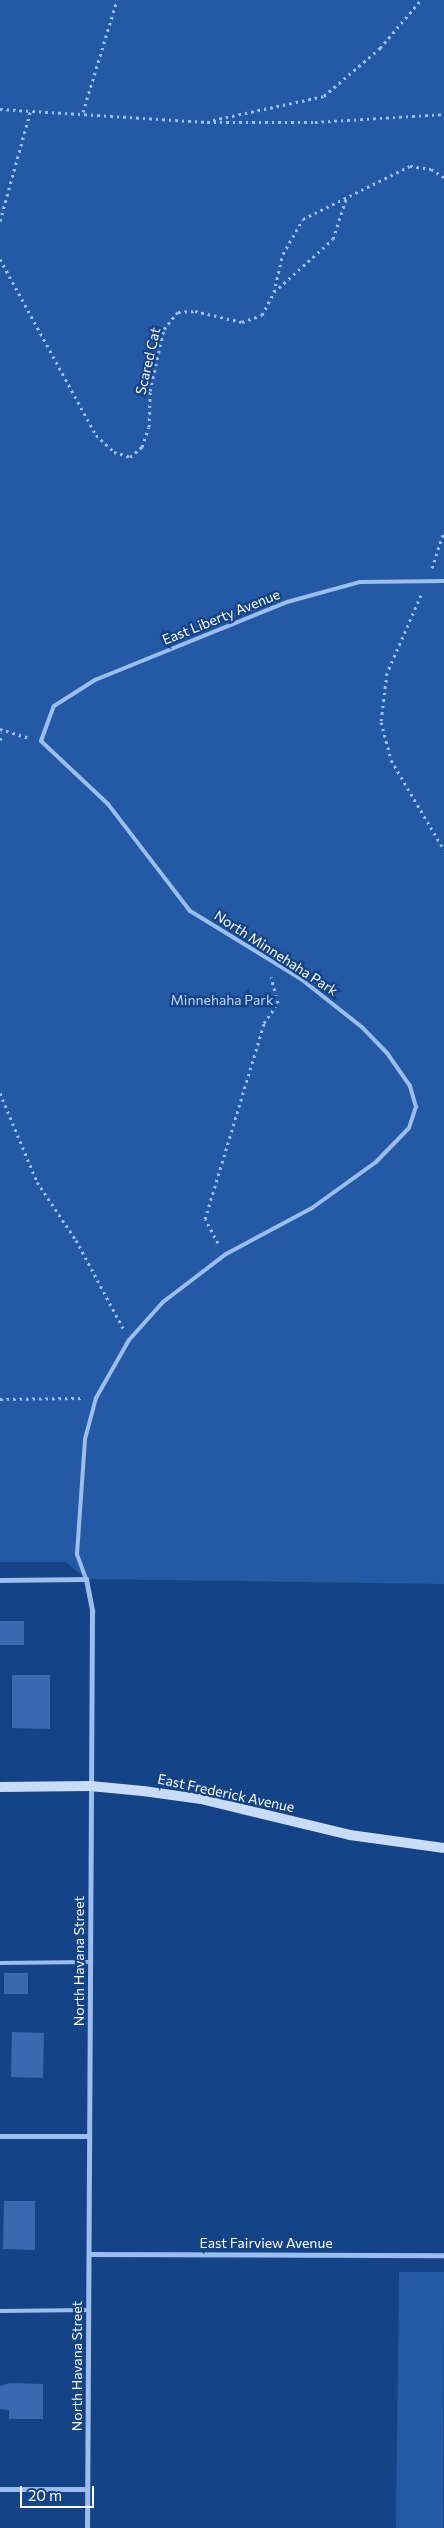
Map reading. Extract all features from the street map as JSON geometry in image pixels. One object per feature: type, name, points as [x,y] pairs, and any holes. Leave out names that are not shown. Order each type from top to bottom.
[{"type":"main road","name":"East Frederick Avenue","points":[[0,1787],[90,1786],[201,1799],[350,1835],[444,1848]]},
{"type":"street","points":[[0,1580],[86,1579]]},
{"type":"street","name":"North Havana Street","points":[[86,1579],[92,1611],[87,2528]]},
{"type":"street","points":[[0,2136],[89,2136]]},
{"type":"street","name":"East Fairview Avenue","points":[[88,2254],[444,2255]]},
{"type":"street","points":[[0,2489],[87,2489]]},
{"type":"lane","name":"East Liberty Avenue","points":[[41,741],[54,706],[103,676],[287,602],[360,582],[444,581]]},
{"type":"lane","name":"North Minnehaha Park","points":[[41,741],[108,804],[190,912],[333,1002],[363,1028],[387,1053],[410,1086],[416,1107],[409,1128],[394,1145],[346,1186],[226,1254],[163,1302],[129,1340],[96,1398]]},
{"type":"lane","name":"North Havana Street","points":[[86,1579],[77,1554],[80,1494],[85,1439],[96,1398]]},
{"type":"lane","points":[[0,1963],[90,1962]]},
{"type":"lane","points":[[0,2310],[88,2310]]},
{"type":"path","points":[[83,112],[117,0]]},
{"type":"path","points":[[207,122],[324,96],[380,48],[421,0]]},
{"type":"path","points":[[0,109],[83,112],[207,122],[315,122],[444,114]]},
{"type":"path","points":[[0,221],[31,109]]},
{"type":"path","name":"Scared Cat","points":[[0,259],[96,435],[114,452],[130,456],[142,447],[149,427],[150,391],[164,329],[178,312],[195,312],[242,322],[262,315],[274,292],[283,254],[303,219],[410,166],[431,168],[444,177]]},
{"type":"path","points":[[274,292],[333,239],[346,198]]},
{"type":"path","points":[[444,531],[427,582],[387,673],[381,722],[391,760],[444,850]]},
{"type":"path","points":[[0,740],[1,731],[41,741]]},
{"type":"path","points":[[226,1254],[210,1233],[205,1219],[264,1023],[278,1003],[269,962]]},
{"type":"path","points":[[0,1093],[37,1182],[76,1240],[129,1340]]},
{"type":"path","points":[[0,1399],[96,1398]]},
{"type":"green space","name":"Minnehaha Park","points":[[0,0],[444,0],[444,1584],[86,1579],[66,1562],[0,1562]]},
{"type":"green space","points":[[399,2272],[444,2272],[443,2528],[396,2528]]},
{"type":"building","points":[[0,1621],[24,1621],[24,1645],[0,1645]]},
{"type":"building","points":[[12,1675],[50,1675],[50,1729],[12,1728]]},
{"type":"building","points":[[4,1973],[28,1973],[28,1994],[4,1994]]},
{"type":"building","points":[[12,2032],[44,2033],[43,2078],[11,2077]]},
{"type":"building","points":[[4,2201],[35,2201],[35,2250],[3,2249]]},
{"type":"building","points":[[10,2383],[43,2384],[43,2419],[9,2419],[9,2410],[0,2409],[0,2386]]}]
